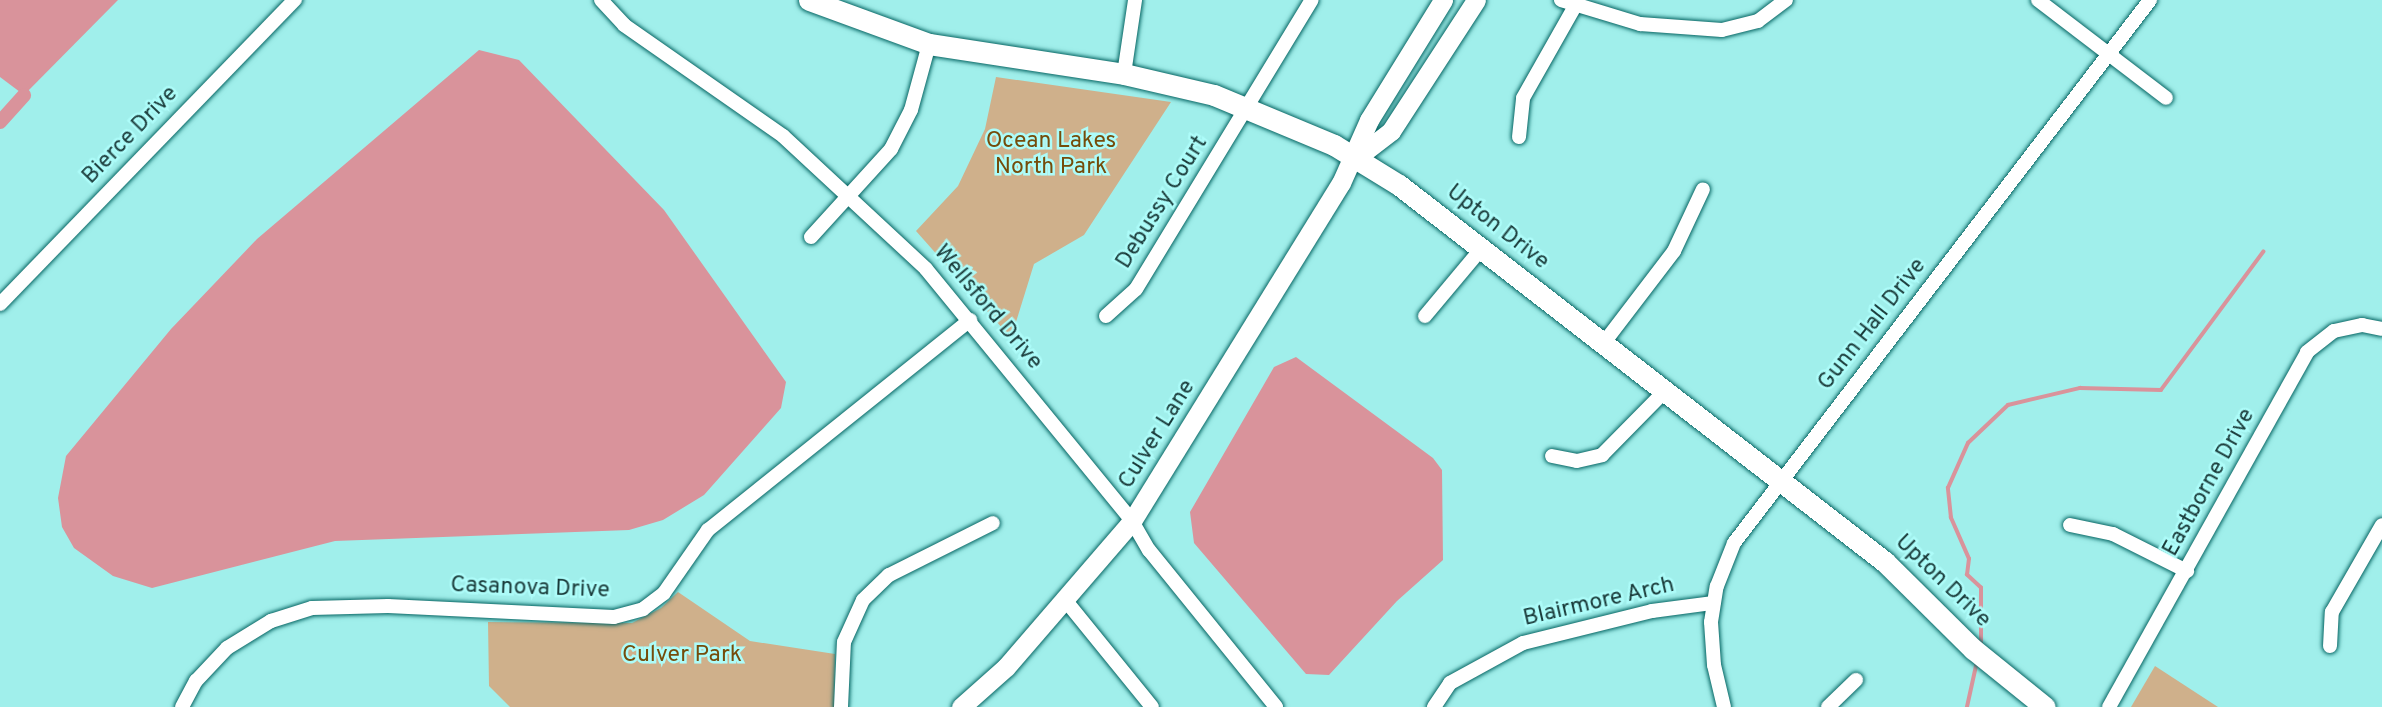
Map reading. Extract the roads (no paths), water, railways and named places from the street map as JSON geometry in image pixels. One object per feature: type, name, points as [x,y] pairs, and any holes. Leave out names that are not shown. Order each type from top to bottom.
[{"type":"main road","name":"Upton Drive","points":[[809,0],[929,44],[1124,74],[1249,107],[1356,158],[1481,249],[1885,562],[1973,649],[2045,707]]},
{"type":"street","name":"Bierce Drive","points":[[0,304],[295,0]]},
{"type":"street","name":"Wellsford Drive","points":[[601,0],[624,25],[783,136],[892,233],[970,320],[1132,521],[1149,550],[1276,707]]},
{"type":"street","points":[[1124,74],[1135,0]]},
{"type":"street","name":"Debussy Court","points":[[1106,316],[1136,289],[1312,0]]},
{"type":"street","name":"Culver Lane","points":[[961,707],[1006,667],[1066,601],[1132,521],[1356,158],[1369,120],[1443,0]]},
{"type":"street","name":"Culver Lane","points":[[1356,158],[1391,131],[1476,0]]},
{"type":"street","points":[[1561,0],[1640,24],[1722,30],[1758,21],[1786,0]]},
{"type":"street","points":[[2038,0],[2166,98]]},
{"type":"street","name":"Gunn Hall Drive","points":[[1724,707],[1712,643],[1713,603],[1734,543],[2150,0]]},
{"type":"street","points":[[1519,137],[1523,98],[1575,6]]},
{"type":"street","points":[[811,237],[850,196],[902,131],[929,44]]},
{"type":"street","points":[[1603,344],[1674,251],[1703,189]]},
{"type":"street","points":[[1425,316],[1481,249]]},
{"type":"street","name":"Casanova Drive","points":[[182,707],[196,681],[227,648],[271,621],[312,608],[388,607],[614,617],[643,609],[664,593],[708,530],[970,320]]},
{"type":"street","name":"Eastborne Drive","points":[[2109,707],[2307,352],[2334,331],[2362,325],[2382,329]]},
{"type":"street","points":[[1552,456],[1577,461],[1602,455],[1664,391]]},
{"type":"street","points":[[841,707],[844,642],[863,600],[889,575],[993,523]]},
{"type":"street","points":[[2070,525],[2112,534],[2187,571]]},
{"type":"street","points":[[2330,646],[2332,612],[2382,525]]},
{"type":"street","points":[[1066,601],[1152,707]]},
{"type":"street","name":"Blairmore Arch","points":[[1434,707],[1450,683],[1523,643],[1652,611],[1713,603]]},
{"type":"street","points":[[1828,707],[1856,680]]},
{"type":"waterway","points":[[0,122],[24,95]]},
{"type":"waterway","points":[[1981,644],[1981,588],[1967,575],[1969,559],[1951,518],[1948,488],[1968,443],[2008,405],[2080,388],[2161,390],[2263,252]]},
{"type":"waterway","points":[[1967,707],[1976,666]]},
{"type":"park label","name":"Ocean Lakes North Park","points":[[1051,155]]},
{"type":"park label","name":"Culver Park","points":[[682,656]]}]
